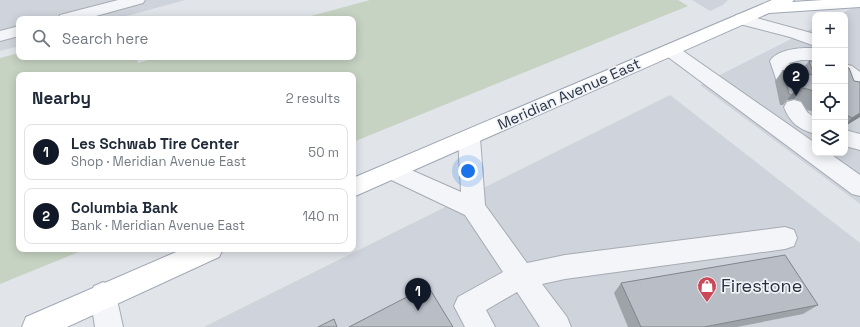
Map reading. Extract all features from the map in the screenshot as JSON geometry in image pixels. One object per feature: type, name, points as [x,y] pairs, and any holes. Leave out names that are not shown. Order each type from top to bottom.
[{"type":"main road","name":"Meridian Avenue East","points":[[356,187],[786,0]]},
{"type":"main road","points":[[764,10],[860,2]]},
{"type":"main road","points":[[36,327],[104,295],[203,252]]},
{"type":"street","points":[[72,16],[90,7],[137,0]]},
{"type":"street","points":[[742,19],[796,33],[812,39]]},
{"type":"street","points":[[0,31],[16,31]]},
{"type":"street","points":[[0,36],[16,32]]},
{"type":"street","points":[[670,50],[860,187]]},
{"type":"street","points":[[786,83],[779,61],[786,57],[799,54],[812,54]]},
{"type":"street","points":[[848,59],[860,66]]},
{"type":"street","points":[[848,72],[860,82]]},
{"type":"street","points":[[794,107],[797,116],[803,121],[812,125]]},
{"type":"street","points":[[469,138],[472,208]]},
{"type":"street","points":[[848,139],[860,142]]},
{"type":"street","points":[[393,171],[472,208],[557,327]]},
{"type":"street","points":[[481,327],[468,306],[521,276],[573,266],[785,238]]},
{"type":"street","points":[[104,295],[109,327]]},
{"type":"shaded area","points":[[0,0],[185,0],[127,16],[16,16],[16,47],[0,51]]},
{"type":"shaded area","points":[[692,0],[728,0],[723,5],[710,11]]},
{"type":"shaded area","points":[[856,6],[860,6],[860,204],[700,85],[812,29],[812,156],[848,156],[848,12],[845,12]]},
{"type":"shaded area","points":[[670,95],[860,243],[860,327],[204,327]]},
{"type":"green space","points":[[370,0],[678,0],[688,6],[356,141],[356,72],[16,72],[16,252],[79,252],[0,284],[0,58],[16,54],[16,60],[137,60],[138,63],[148,60],[356,60],[356,16],[311,16]]},
{"type":"building","points":[[809,61],[812,62],[812,69]]},
{"type":"building","points":[[848,68],[854,81],[860,82],[860,113],[852,118],[848,116]]},
{"type":"building","points":[[783,70],[787,79],[794,81],[802,79],[806,74],[812,75],[812,92],[803,88],[795,90],[792,95],[789,94]]},
{"type":"building","name":"Firestone","points":[[785,255],[818,305],[704,327],[641,327],[621,283]]},
{"type":"building","points":[[428,286],[453,327],[349,327]]},
{"type":"building","points":[[334,319],[337,327],[318,327]]},
{"type":"place","name":"Columbia Bank","points":[[796,96]]},
{"type":"place","name":"Firestone","points":[[707,303]]},
{"type":"place","name":"Les Schwab Tire Center","points":[[418,311]]}]
